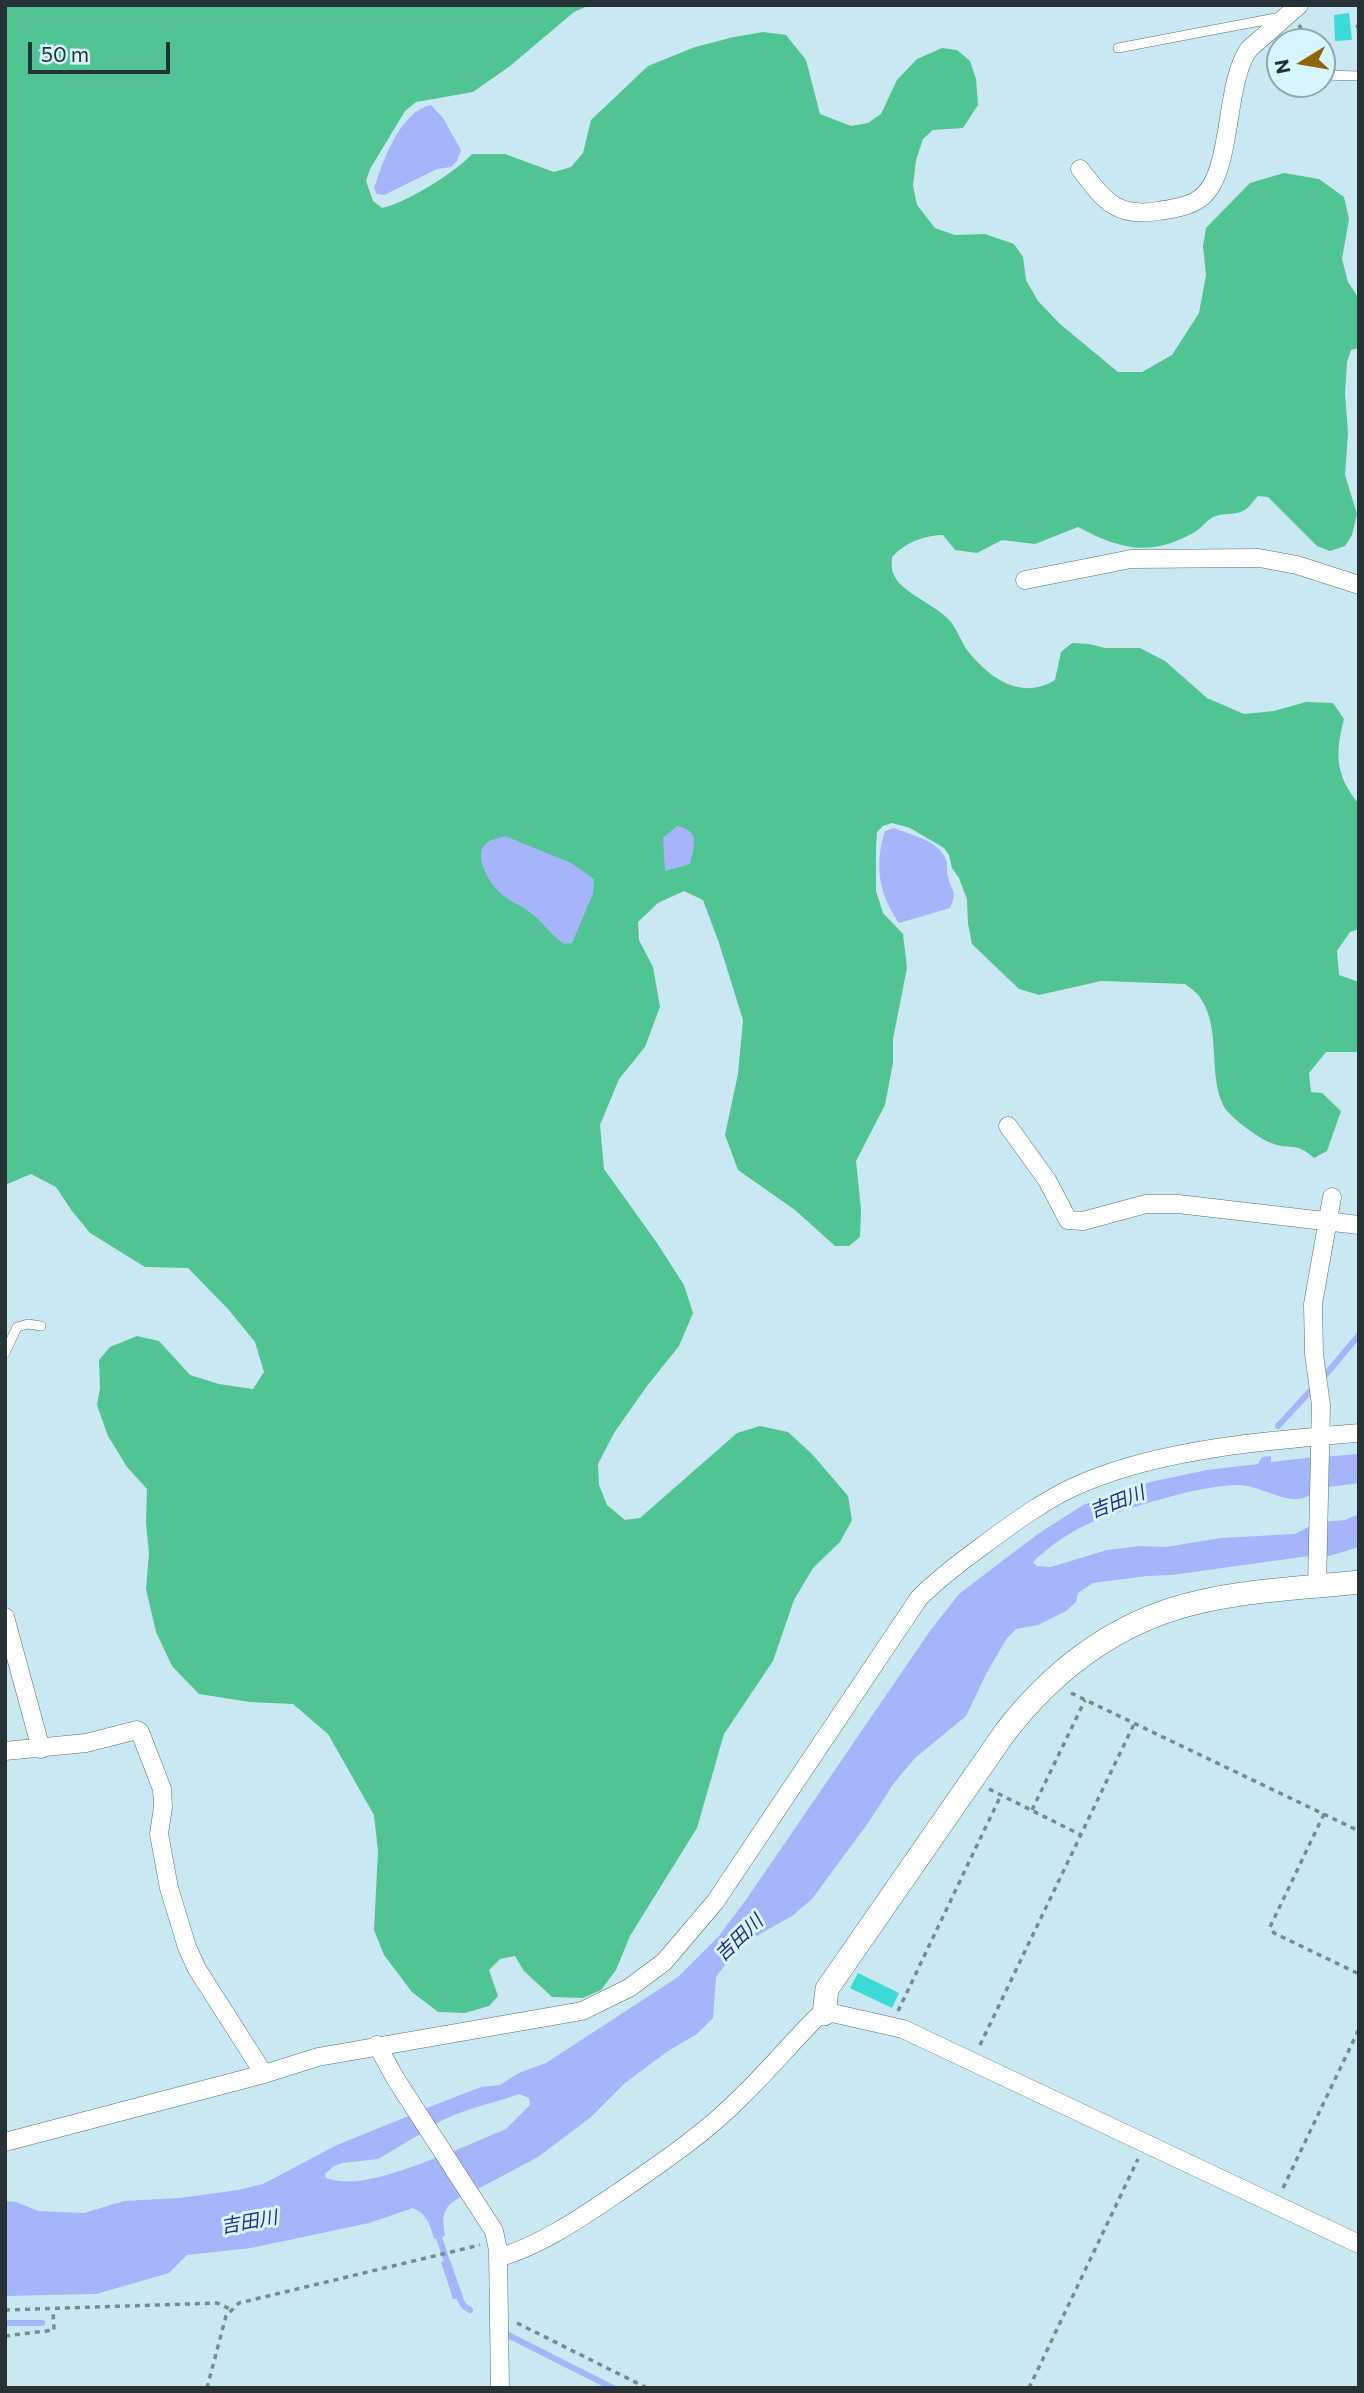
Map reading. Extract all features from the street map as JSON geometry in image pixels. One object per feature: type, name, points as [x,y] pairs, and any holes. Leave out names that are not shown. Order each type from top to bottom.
[{"type":"street","points":[[1080,169],[1106,200],[1124,211],[1145,213],[1166,210],[1200,199],[1213,182],[1224,148],[1238,68],[1249,50],[1294,10]]},
{"type":"street","points":[[1025,580],[1131,559],[1259,558],[1297,565],[1359,585]]},
{"type":"street","points":[[1008,1126],[1047,1180],[1068,1220],[1083,1221],[1146,1203],[1178,1204],[1359,1225]]},
{"type":"street","points":[[1318,1579],[1319,1443],[1322,1417],[1313,1304],[1332,1196]]},
{"type":"street","points":[[5,2142],[264,2074],[318,2057],[582,2011],[629,1988],[664,1962],[715,1902],[919,1598],[934,1583],[1039,1507],[1085,1482],[1185,1454],[1319,1443],[1359,1433]]},
{"type":"street","points":[[824,2014],[827,1989],[972,1780],[1030,1700],[1082,1654],[1109,1637],[1173,1608],[1318,1579],[1359,1583]]},
{"type":"street","points":[[5,1617],[41,1749]]},
{"type":"street","points":[[5,1751],[105,1740],[137,1730],[140,1732],[162,1789],[163,1807],[159,1834],[169,1888],[187,1947],[197,1969],[264,2074]]},
{"type":"street","points":[[497,2246],[531,2246],[577,2220],[650,2171],[742,2097],[813,2021],[824,2014],[891,2025],[973,2060],[1359,2244]]},
{"type":"street","points":[[377,2045],[497,2246],[500,2388]]},
{"type":"lane","points":[[1118,48],[1294,10]]},
{"type":"lane","points":[[1336,75],[1359,76]]},
{"type":"lane","points":[[5,1353],[17,1327],[28,1324],[41,1326]]},
{"type":"path","points":[[1054,1677],[1066,1690],[1085,1700],[1359,1831]]},
{"type":"path","points":[[1032,1810],[1085,1700]]},
{"type":"path","points":[[973,2060],[1135,1724]]},
{"type":"path","points":[[972,1780],[1081,1835]]},
{"type":"path","points":[[891,2025],[1001,1795]]},
{"type":"path","points":[[1324,1814],[1270,1927],[1274,1933],[1359,1974]]},
{"type":"path","points":[[1275,2206],[1359,2029]]},
{"type":"path","points":[[1029,2388],[1147,2142]]},
{"type":"path","points":[[207,2388],[226,2316],[230,2309],[239,2303],[484,2244],[497,2246]]},
{"type":"path","points":[[5,2310],[217,2303],[230,2309]]},
{"type":"path","points":[[5,2336],[54,2330],[53,2310]]},
{"type":"path","points":[[498,2325],[647,2388]]},
{"type":"green space","points":[[5,5],[590,5],[574,12],[510,66],[473,92],[416,102],[405,111],[370,169],[366,181],[373,201],[382,208],[430,186],[472,154],[505,154],[554,172],[571,167],[583,153],[591,120],[648,66],[695,47],[763,32],[786,35],[806,60],[820,114],[851,126],[868,123],[881,114],[897,80],[917,59],[942,48],[957,50],[970,61],[976,79],[978,105],[963,128],[933,130],[923,139],[916,160],[913,186],[917,205],[935,228],[955,235],[985,234],[1014,244],[1023,257],[1026,280],[1038,301],[1060,324],[1118,372],[1142,372],[1172,355],[1199,313],[1206,275],[1203,246],[1206,228],[1250,183],[1284,173],[1319,179],[1344,197],[1349,219],[1342,259],[1348,282],[1359,299],[1359,348],[1351,350],[1347,362],[1345,394],[1348,432],[1345,475],[1357,514],[1352,535],[1345,546],[1330,551],[1317,546],[1268,497],[1258,496],[1243,511],[1213,517],[1195,532],[1164,545],[1136,548],[1108,541],[1078,527],[1035,544],[1002,540],[977,553],[955,550],[943,535],[921,538],[892,557],[893,573],[903,587],[951,622],[967,650],[985,669],[1006,683],[1018,687],[1042,686],[1055,680],[1061,652],[1072,643],[1105,648],[1140,648],[1165,661],[1207,698],[1244,714],[1274,711],[1306,702],[1333,703],[1344,719],[1338,754],[1341,774],[1359,804],[1359,929],[1350,932],[1337,951],[1339,975],[1359,982],[1359,1052],[1326,1052],[1309,1073],[1311,1092],[1322,1093],[1341,1111],[1327,1151],[1314,1158],[1298,1148],[1268,1142],[1246,1128],[1226,1110],[1216,1079],[1213,1037],[1207,1011],[1198,995],[1185,984],[1101,981],[1039,995],[1019,989],[972,944],[967,899],[944,848],[910,828],[892,823],[877,832],[876,891],[883,913],[903,934],[907,968],[893,1039],[893,1063],[885,1105],[856,1161],[861,1209],[860,1237],[849,1246],[835,1246],[795,1210],[738,1170],[725,1135],[738,1074],[743,1020],[703,900],[684,891],[658,903],[638,922],[639,940],[653,967],[660,1007],[645,1047],[619,1079],[600,1125],[604,1169],[684,1285],[693,1313],[679,1346],[614,1433],[598,1464],[599,1485],[607,1505],[625,1520],[640,1518],[737,1433],[760,1426],[788,1432],[812,1454],[848,1496],[852,1520],[840,1542],[813,1568],[794,1600],[773,1661],[724,1734],[697,1828],[630,1936],[616,1970],[601,1990],[583,1998],[552,1997],[524,1971],[515,1956],[500,1959],[489,1970],[498,1996],[489,2006],[465,2013],[438,2012],[412,1992],[384,1955],[374,1930],[378,1851],[374,1815],[328,1734],[293,1704],[250,1702],[199,1694],[172,1666],[156,1632],[146,1589],[149,1553],[147,1489],[127,1467],[108,1436],[97,1405],[100,1388],[99,1360],[110,1347],[137,1336],[159,1341],[190,1375],[219,1384],[253,1389],[264,1372],[255,1342],[228,1309],[188,1268],[145,1267],[90,1233],[56,1187],[31,1174],[5,1185]]},
{"type":"water","points":[[431,105],[443,118],[461,150],[457,161],[451,167],[437,169],[384,195],[377,194],[374,189],[382,166],[401,127],[420,109]]},
{"type":"water","points":[[677,826],[693,835],[690,864],[665,871],[663,838]]},
{"type":"water","points":[[894,828],[931,843],[943,853],[954,894],[950,908],[899,923],[883,890],[879,867],[885,831]]},
{"type":"water","points":[[505,836],[571,863],[594,879],[593,894],[572,943],[564,944],[533,915],[503,896],[491,882],[483,867],[481,853],[489,841]]},
{"type":"water","points":[[1359,1454],[1359,1483],[1321,1488],[1322,1457]]},
{"type":"water","name":"吉田川","points":[[1271,1456],[1271,1462],[1315,1457],[1315,1491],[1306,1497],[1288,1499],[1240,1485],[1207,1488],[1167,1497],[1087,1524],[1062,1538],[1033,1562],[1037,1566],[1051,1567],[1107,1550],[1140,1546],[1166,1547],[1221,1538],[1295,1534],[1316,1523],[1316,1555],[1093,1583],[1078,1593],[1076,1602],[1066,1611],[1038,1625],[1016,1629],[1007,1638],[986,1674],[966,1716],[915,1758],[894,1783],[812,1899],[792,1916],[751,1939],[724,1966],[716,1977],[713,2018],[697,2034],[668,2051],[625,2083],[591,2117],[538,2157],[472,2192],[447,2154],[506,2129],[530,2105],[529,2098],[519,2094],[461,2112],[430,2128],[419,2111],[481,2087],[500,2085],[519,2073],[546,2063],[678,1977],[719,1936],[748,1897],[930,1631],[959,1594],[1038,1534],[1083,1505],[1150,1482],[1207,1470],[1258,1464],[1262,1457]]},
{"type":"water","points":[[1359,1514],[1359,1547],[1329,1556],[1320,1555],[1321,1522],[1345,1520]]},
{"type":"water","name":"吉田川","points":[[416,2113],[427,2130],[378,2159],[342,2163],[325,2174],[326,2178],[339,2181],[369,2179],[401,2171],[443,2155],[467,2194],[453,2202],[446,2210],[445,2236],[434,2239],[427,2220],[413,2208],[369,2223],[251,2248],[187,2255],[169,2273],[96,2294],[5,2296],[5,2201],[16,2202],[38,2211],[84,2213],[124,2201],[180,2198],[238,2190],[263,2184],[337,2145]]},
{"type":"water","points":[[450,2260],[463,2297],[453,2299],[441,2262]]},
{"type":"building","points":[[1349,13],[1352,40],[1336,41],[1334,15]]},
{"type":"building","points":[[858,1973],[899,1993],[892,2008],[850,1988]]},
{"type":"waterway","points":[[1322,1379],[1359,1335]]},
{"type":"waterway","points":[[1278,1426],[1314,1387]]},
{"type":"waterway","points":[[437,2231],[449,2268]]},
{"type":"waterway","points":[[456,2292],[464,2306],[470,2310]]},
{"type":"waterway","points":[[5,2323],[42,2323]]},
{"type":"waterway","points":[[502,2332],[613,2388]]}]
